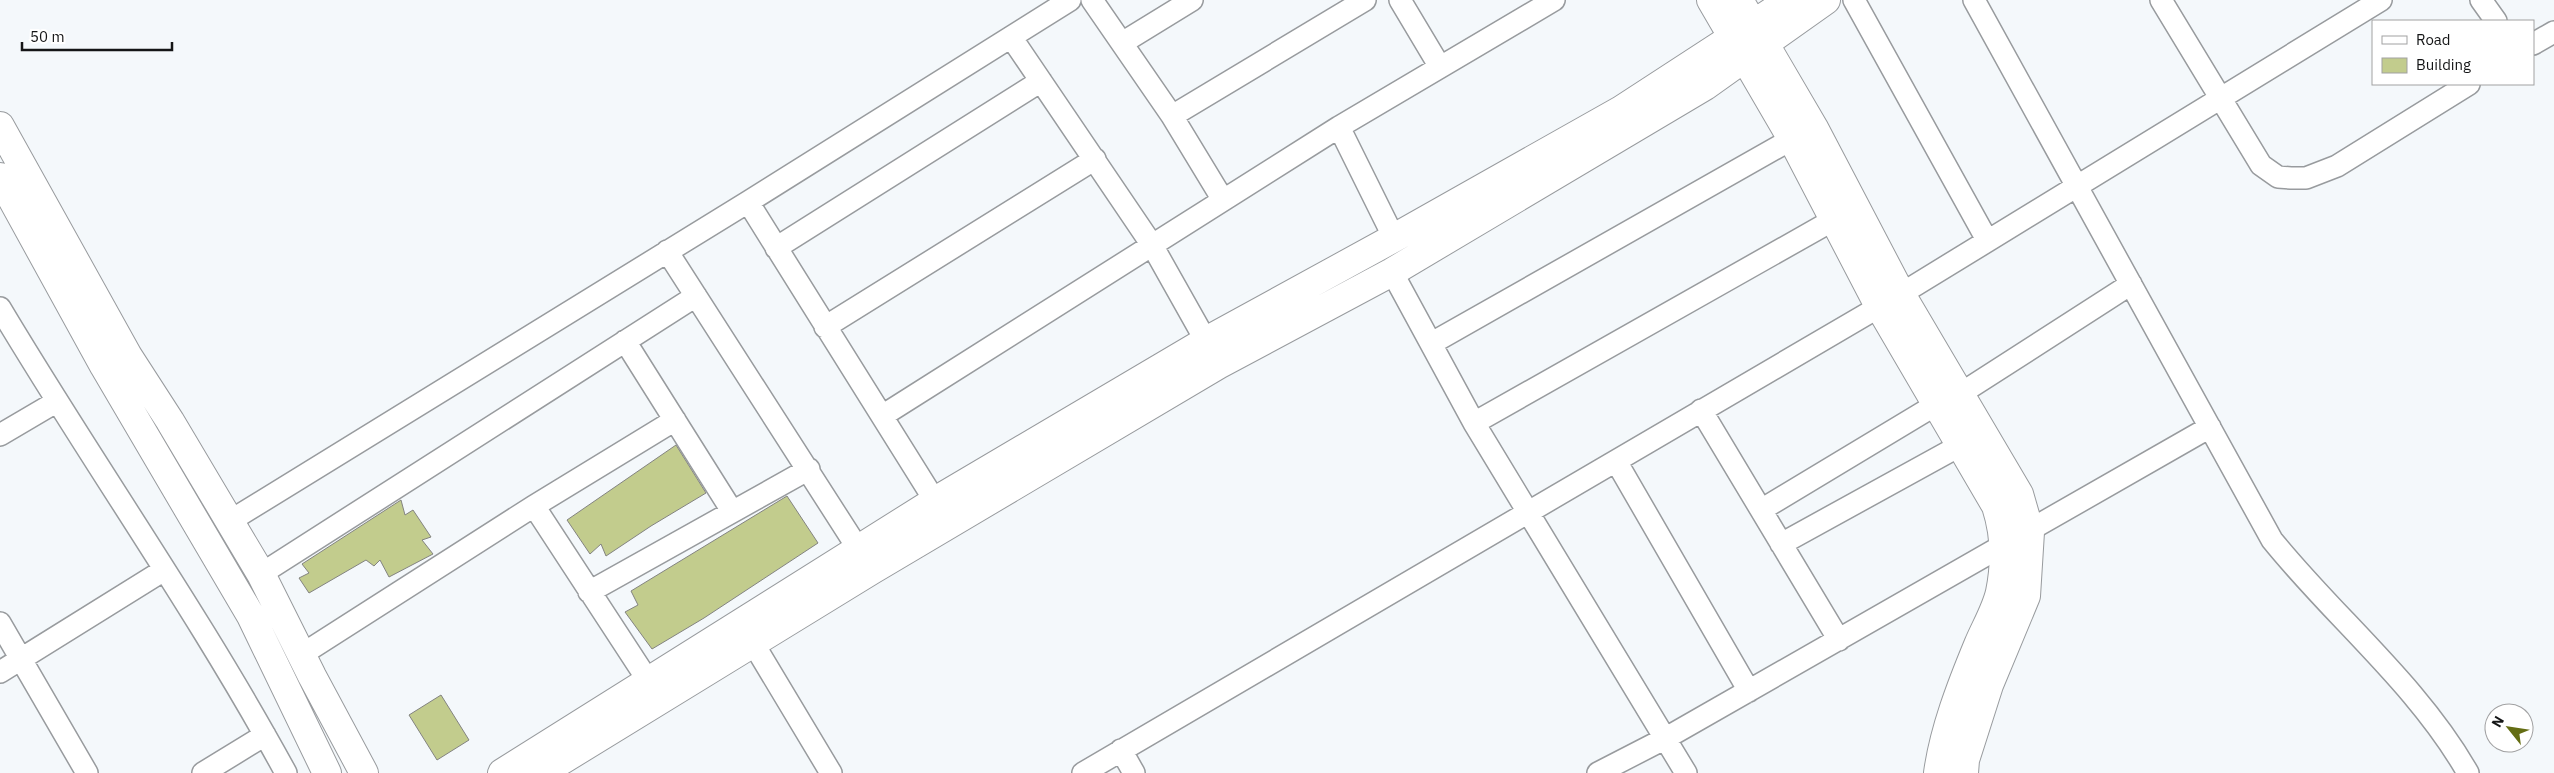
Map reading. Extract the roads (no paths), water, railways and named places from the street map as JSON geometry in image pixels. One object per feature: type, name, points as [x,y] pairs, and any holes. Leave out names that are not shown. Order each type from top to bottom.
[{"type":"main road","points":[[1712,0],[1749,40],[1814,128],[1890,300]]},
{"type":"main road","points":[[1739,0],[1749,40],[1792,139],[1835,219],[1890,300],[1948,399],[2019,494],[2030,532],[2026,596],[1988,685],[1965,760],[1964,773]]},
{"type":"main road","points":[[502,773],[649,682],[865,559],[1218,365],[1392,272],[1705,86],[1790,0]]},
{"type":"main road","points":[[541,773],[753,643],[865,559],[935,501],[1206,340],[1394,238],[1749,40],[1826,0]]},
{"type":"main road","points":[[0,126],[116,361],[251,616],[327,773]]},
{"type":"main road","points":[[0,177],[116,361],[170,421],[260,574],[301,656],[364,773]]},
{"type":"main road","points":[[1938,773],[1941,756],[1965,677],[2000,593],[2004,546],[2003,528],[1996,506],[1961,445],[1948,399]]},
{"type":"street","points":[[230,522],[748,202],[1070,0]]},
{"type":"street","points":[[1092,0],[1172,116],[1223,200]]},
{"type":"street","points":[[1122,43],[1192,0]]},
{"type":"street","points":[[1172,116],[1365,0]]},
{"type":"street","points":[[1400,0],[1440,67]]},
{"type":"street","points":[[882,416],[1339,127],[1554,0]]},
{"type":"street","points":[[1854,0],[1987,240]]},
{"type":"street","points":[[1974,0],[2272,540],[2306,582],[2420,706],[2468,773]]},
{"type":"street","points":[[2161,0],[2261,165],[2278,177],[2306,178],[2337,166],[2467,85]]},
{"type":"street","points":[[1084,773],[1890,300],[2381,0]]},
{"type":"street","points":[[2482,0],[2495,20]]},
{"type":"street","points":[[2534,43],[2554,32]]},
{"type":"street","points":[[1011,37],[1152,245],[1206,340]]},
{"type":"street","points":[[776,248],[1041,81]]},
{"type":"street","points":[[1339,127],[1394,238]]},
{"type":"street","points":[[1432,342],[1792,139]]},
{"type":"street","points":[[826,327],[1095,159]]},
{"type":"street","points":[[748,202],[935,501]]},
{"type":"street","points":[[1474,423],[1835,219]]},
{"type":"street","points":[[667,251],[809,468],[865,559]]},
{"type":"street","points":[[1392,272],[1432,342],[1474,423],[1686,773]]},
{"type":"street","points":[[1761,510],[1948,399],[2131,284]]},
{"type":"street","points":[[260,574],[696,296]]},
{"type":"street","points":[[0,308],[56,402],[164,570],[265,735],[286,773]]},
{"type":"street","points":[[625,341],[732,511]]},
{"type":"street","points":[[0,435],[56,402]]},
{"type":"street","points":[[1701,410],[1839,640]]},
{"type":"street","points":[[301,656],[534,506],[675,420]]},
{"type":"street","points":[[1598,773],[1666,738],[2030,532],[2210,427]]},
{"type":"street","points":[[1781,544],[1961,445]]},
{"type":"street","points":[[1616,461],[1748,691]]},
{"type":"street","points":[[589,592],[809,468]]},
{"type":"street","points":[[534,506],[649,682]]},
{"type":"street","points":[[0,672],[164,570]]},
{"type":"street","points":[[0,623],[87,773]]},
{"type":"street","points":[[753,643],[831,773]]},
{"type":"street","points":[[203,773],[265,735]]},
{"type":"street","points":[[1121,750],[1134,773]]}]
